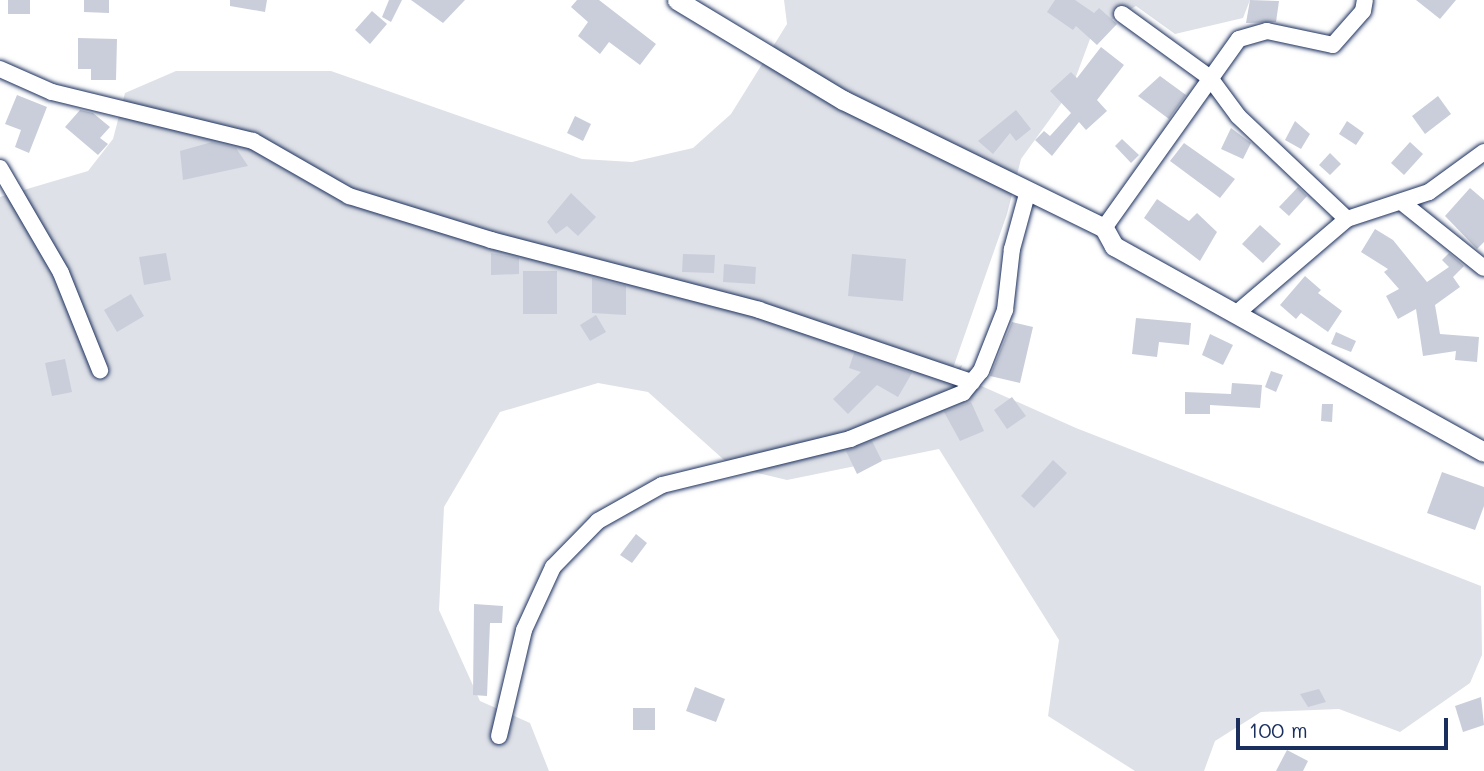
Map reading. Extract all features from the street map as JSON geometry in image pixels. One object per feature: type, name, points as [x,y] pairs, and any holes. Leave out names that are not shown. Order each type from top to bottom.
[{"type":"street","points":[[677,0],[842,100],[1027,194],[1104,228],[1114,246],[1484,452]]},
{"type":"street","points":[[1104,228],[1239,39],[1266,31],[1333,45],[1363,11],[1365,0]]},
{"type":"street","points":[[1122,14],[1210,78],[1238,116],[1347,219]]},
{"type":"street","points":[[0,69],[52,92],[253,141],[349,196],[491,240],[759,310],[972,382]]},
{"type":"street","points":[[1237,313],[1347,219],[1404,204],[1429,192],[1484,152]]},
{"type":"street","points":[[0,167],[61,272],[100,370]]},
{"type":"street","points":[[499,736],[524,630],[553,566],[598,521],[662,485],[850,439],[944,404],[972,382],[1005,310],[1012,249],[1027,194]]},
{"type":"street","points":[[1404,204],[1484,268]]},
{"type":"shaded area","points":[[784,0],[1250,0],[1243,18],[1175,34],[1136,6],[1093,31],[1071,90],[1021,159],[1007,214],[952,371],[962,365],[959,376],[1076,428],[1481,586],[1482,655],[1470,683],[1400,732],[1339,709],[1261,712],[1215,741],[1204,771],[1135,771],[1048,716],[1059,640],[939,449],[787,480],[732,467],[648,392],[598,383],[500,412],[444,507],[439,610],[480,701],[530,723],[549,771],[0,771],[0,197],[88,171],[113,139],[125,93],[176,71],[331,71],[582,159],[632,162],[693,148],[731,114],[787,24]]},
{"type":"building","points":[[8,0],[30,0],[30,14],[8,14]]},
{"type":"building","points":[[84,0],[109,0],[109,13],[84,12]]},
{"type":"building","points":[[230,0],[267,0],[265,12],[230,6]]},
{"type":"building","points":[[389,0],[402,0],[391,22],[382,17]]},
{"type":"building","points":[[411,0],[465,0],[443,23]]},
{"type":"building","points":[[577,0],[599,0],[656,44],[640,65],[609,42],[600,54],[578,36],[588,22],[571,7]]},
{"type":"building","points":[[1055,0],[1075,0],[1094,13],[1099,8],[1117,24],[1097,45],[1076,26],[1073,30],[1047,12]]},
{"type":"building","points":[[1250,0],[1279,1],[1276,22],[1246,23]]},
{"type":"building","points":[[1416,0],[1456,0],[1440,19]]},
{"type":"building","points":[[372,11],[387,24],[370,44],[355,30]]},
{"type":"building","points":[[78,38],[117,39],[116,80],[91,80],[91,69],[78,69]]},
{"type":"building","points":[[1101,47],[1124,65],[1097,100],[1107,111],[1086,130],[1079,122],[1052,156],[1035,140],[1044,131],[1050,136],[1071,113],[1050,91],[1071,72],[1077,78]]},
{"type":"building","points":[[1160,76],[1186,95],[1169,119],[1138,96]]},
{"type":"building","points":[[17,95],[47,107],[29,153],[15,147],[21,130],[5,124]]},
{"type":"building","points":[[1438,96],[1451,114],[1425,134],[1412,116]]},
{"type":"building","points":[[80,110],[93,113],[110,127],[100,138],[108,144],[98,155],[65,127]]},
{"type":"building","points":[[1016,110],[1031,129],[1016,141],[1010,133],[993,154],[978,141]]},
{"type":"building","points":[[575,116],[591,124],[583,141],[567,133]]},
{"type":"building","points":[[1295,121],[1310,134],[1301,149],[1285,140]]},
{"type":"building","points":[[1347,121],[1364,133],[1356,145],[1339,134]]},
{"type":"building","points":[[1231,128],[1251,143],[1243,159],[1221,149]]},
{"type":"building","points":[[1122,139],[1139,155],[1131,163],[1115,146]]},
{"type":"building","points":[[212,142],[236,148],[248,166],[183,180],[180,151]]},
{"type":"building","points":[[1410,142],[1423,154],[1404,175],[1391,163]]},
{"type":"building","points":[[1184,143],[1235,179],[1220,198],[1170,161]]},
{"type":"building","points":[[1330,153],[1341,164],[1330,175],[1319,165]]},
{"type":"building","points":[[1298,187],[1307,196],[1289,216],[1279,207]]},
{"type":"building","points":[[1470,188],[1484,200],[1484,242],[1477,249],[1445,216]]},
{"type":"building","points":[[571,193],[596,217],[578,236],[567,226],[556,234],[547,222]]},
{"type":"building","points":[[1157,199],[1189,221],[1197,213],[1217,232],[1200,261],[1144,218]]},
{"type":"building","points":[[1260,225],[1281,244],[1263,263],[1242,244]]},
{"type":"building","points":[[1375,229],[1393,240],[1427,282],[1449,267],[1442,260],[1449,253],[1464,266],[1453,277],[1460,287],[1435,305],[1440,334],[1479,337],[1477,362],[1455,360],[1456,351],[1423,356],[1416,309],[1398,319],[1386,296],[1399,289],[1384,272],[1388,269],[1361,252]]},
{"type":"building","points":[[166,253],[171,280],[144,285],[139,257]]},
{"type":"building","points":[[491,253],[519,258],[519,274],[491,275]]},
{"type":"building","points":[[683,254],[715,255],[714,273],[682,272]]},
{"type":"building","points":[[852,254],[906,259],[903,301],[848,296]]},
{"type":"building","points":[[724,264],[756,267],[755,284],[723,282]]},
{"type":"building","points":[[523,271],[557,271],[557,314],[523,314]]},
{"type":"building","points":[[1305,276],[1321,290],[1318,293],[1342,311],[1328,332],[1301,313],[1296,319],[1280,305]]},
{"type":"building","points":[[592,278],[626,286],[626,315],[592,313]]},
{"type":"building","points":[[131,294],[144,316],[117,332],[104,310]]},
{"type":"building","points":[[596,315],[606,332],[590,341],[580,325]]},
{"type":"building","points":[[1136,318],[1191,323],[1189,345],[1159,342],[1157,357],[1132,354]]},
{"type":"building","points":[[1012,322],[1033,327],[1020,383],[990,376]]},
{"type":"building","points":[[1336,332],[1356,341],[1351,352],[1331,344]]},
{"type":"building","points":[[1210,334],[1233,345],[1223,365],[1202,355]]},
{"type":"building","points":[[854,353],[912,373],[898,397],[877,385],[848,414],[833,399],[861,372],[849,368]]},
{"type":"building","points":[[65,359],[72,392],[52,396],[45,363]]},
{"type":"building","points":[[1271,371],[1283,375],[1276,392],[1265,387]]},
{"type":"building","points":[[1232,383],[1262,385],[1260,408],[1210,405],[1210,414],[1185,414],[1185,392],[1231,394]]},
{"type":"building","points":[[1012,397],[1026,416],[1007,429],[994,410]]},
{"type":"building","points":[[971,402],[984,431],[960,441],[944,412]]},
{"type":"building","points":[[1322,404],[1333,404],[1332,422],[1321,421]]},
{"type":"building","points":[[872,441],[882,461],[857,474],[846,451]]},
{"type":"building","points":[[1053,460],[1067,473],[1034,508],[1021,496]]},
{"type":"building","points":[[1442,472],[1484,487],[1484,506],[1475,530],[1427,513]]},
{"type":"building","points":[[636,534],[647,543],[632,563],[620,555]]},
{"type":"building","points":[[474,604],[503,606],[502,623],[490,623],[487,696],[473,695]]},
{"type":"building","points":[[695,687],[725,699],[716,722],[686,711]]},
{"type":"building","points":[[1319,689],[1326,702],[1308,707],[1300,694]]},
{"type":"building","points":[[1481,697],[1484,725],[1463,732],[1455,706]]},
{"type":"building","points":[[633,708],[655,708],[655,730],[633,730]]},
{"type":"building","points":[[1287,750],[1308,761],[1303,771],[1276,771]]}]
